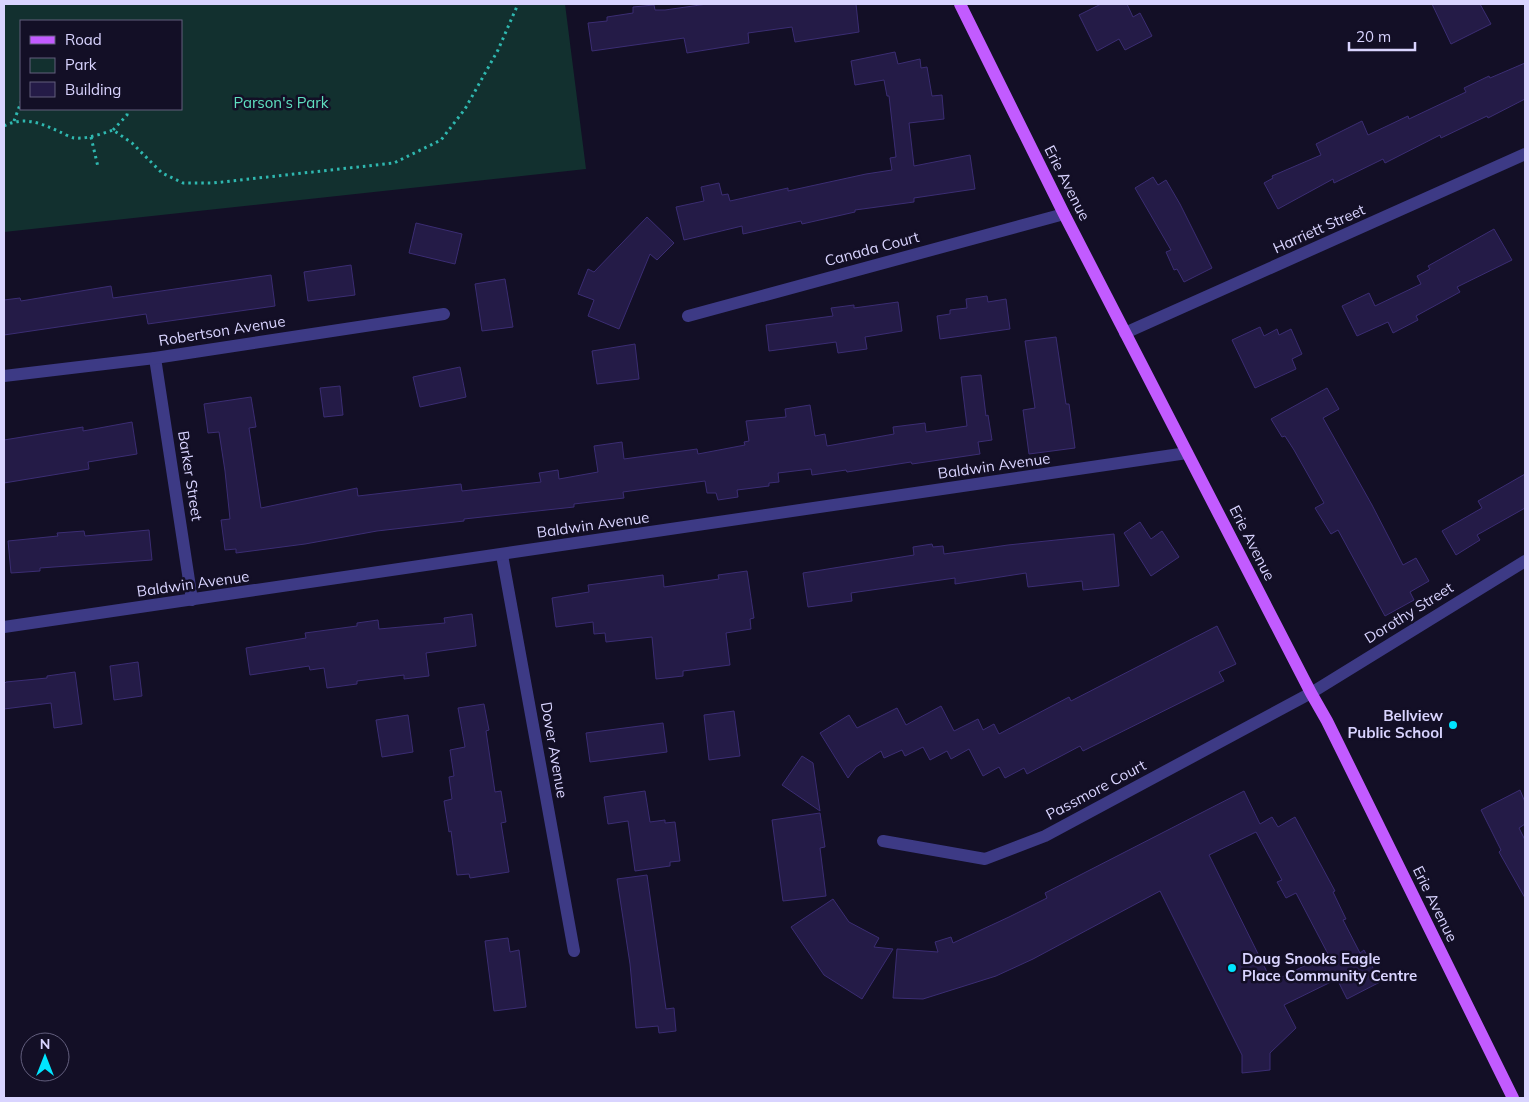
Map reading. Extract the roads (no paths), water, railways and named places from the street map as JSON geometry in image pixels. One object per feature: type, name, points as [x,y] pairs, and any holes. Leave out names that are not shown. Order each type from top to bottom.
[{"type":"main road","name":"Erie Avenue","points":[[960,4],[1064,214],[1327,721],[1513,1098]]},
{"type":"street","name":"Harriett Street","points":[[1125,333],[1525,154]]},
{"type":"street","name":"Canada Court","points":[[688,316],[1064,214]]},
{"type":"street","name":"Robertson Avenue","points":[[4,376],[155,358],[444,314]]},
{"type":"street","name":"Barker Street","points":[[155,358],[192,600]]},
{"type":"street","name":"Baldwin Avenue","points":[[4,627],[1187,453]]},
{"type":"street","name":"Dover Avenue","points":[[502,555],[574,951]]},
{"type":"street","name":"Dorothy Street","points":[[1311,693],[1525,561]]},
{"type":"street","name":"Passmore Court","points":[[883,841],[985,859],[1045,836],[1311,693]]},
{"type":"place","name":"Bellview Public School","points":[[1453,725]]},
{"type":"place","name":"Doug Snooks Eagle Place Community Centre","points":[[1232,968]]},
{"type":"park label","name":"Parson's Park","points":[[281,103]]}]
